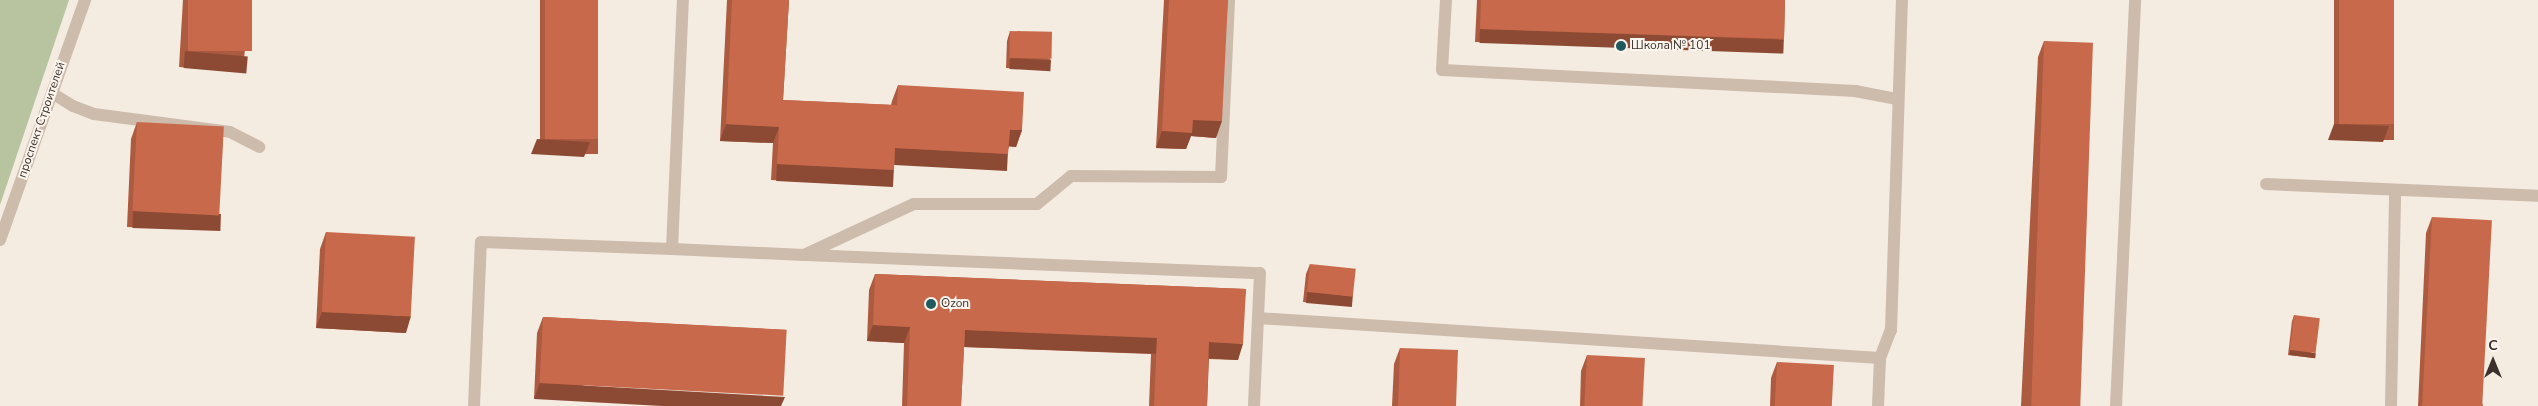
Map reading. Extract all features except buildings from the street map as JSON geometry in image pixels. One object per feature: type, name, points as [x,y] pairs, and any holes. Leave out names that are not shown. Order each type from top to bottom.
[{"type":"street","name":"проспект Строителей","points":[[0,240],[85,0]]},
{"type":"street","points":[[672,249],[683,0]]},
{"type":"street","points":[[804,255],[914,204],[1037,204],[1071,176],[1221,177],[1229,0]]},
{"type":"street","points":[[1446,0],[1442,70],[1855,92],[1897,99]]},
{"type":"street","points":[[1878,406],[1880,358],[1891,330],[1897,99],[1902,0]]},
{"type":"street","points":[[2116,406],[2135,0]]},
{"type":"street","points":[[52,94],[73,106],[94,114],[230,132],[259,147]]},
{"type":"street","points":[[2266,184],[2538,196]]},
{"type":"street","points":[[2390,406],[2396,190]]},
{"type":"street","points":[[474,406],[481,242],[1260,272],[1254,406]]},
{"type":"street","points":[[1258,318],[1880,358]]},
{"type":"green space","points":[[0,0],[69,0],[0,205]]},
{"type":"place","name":"Школа № 101","points":[[1621,46]]},
{"type":"place","name":"Ozon","points":[[931,304]]}]
